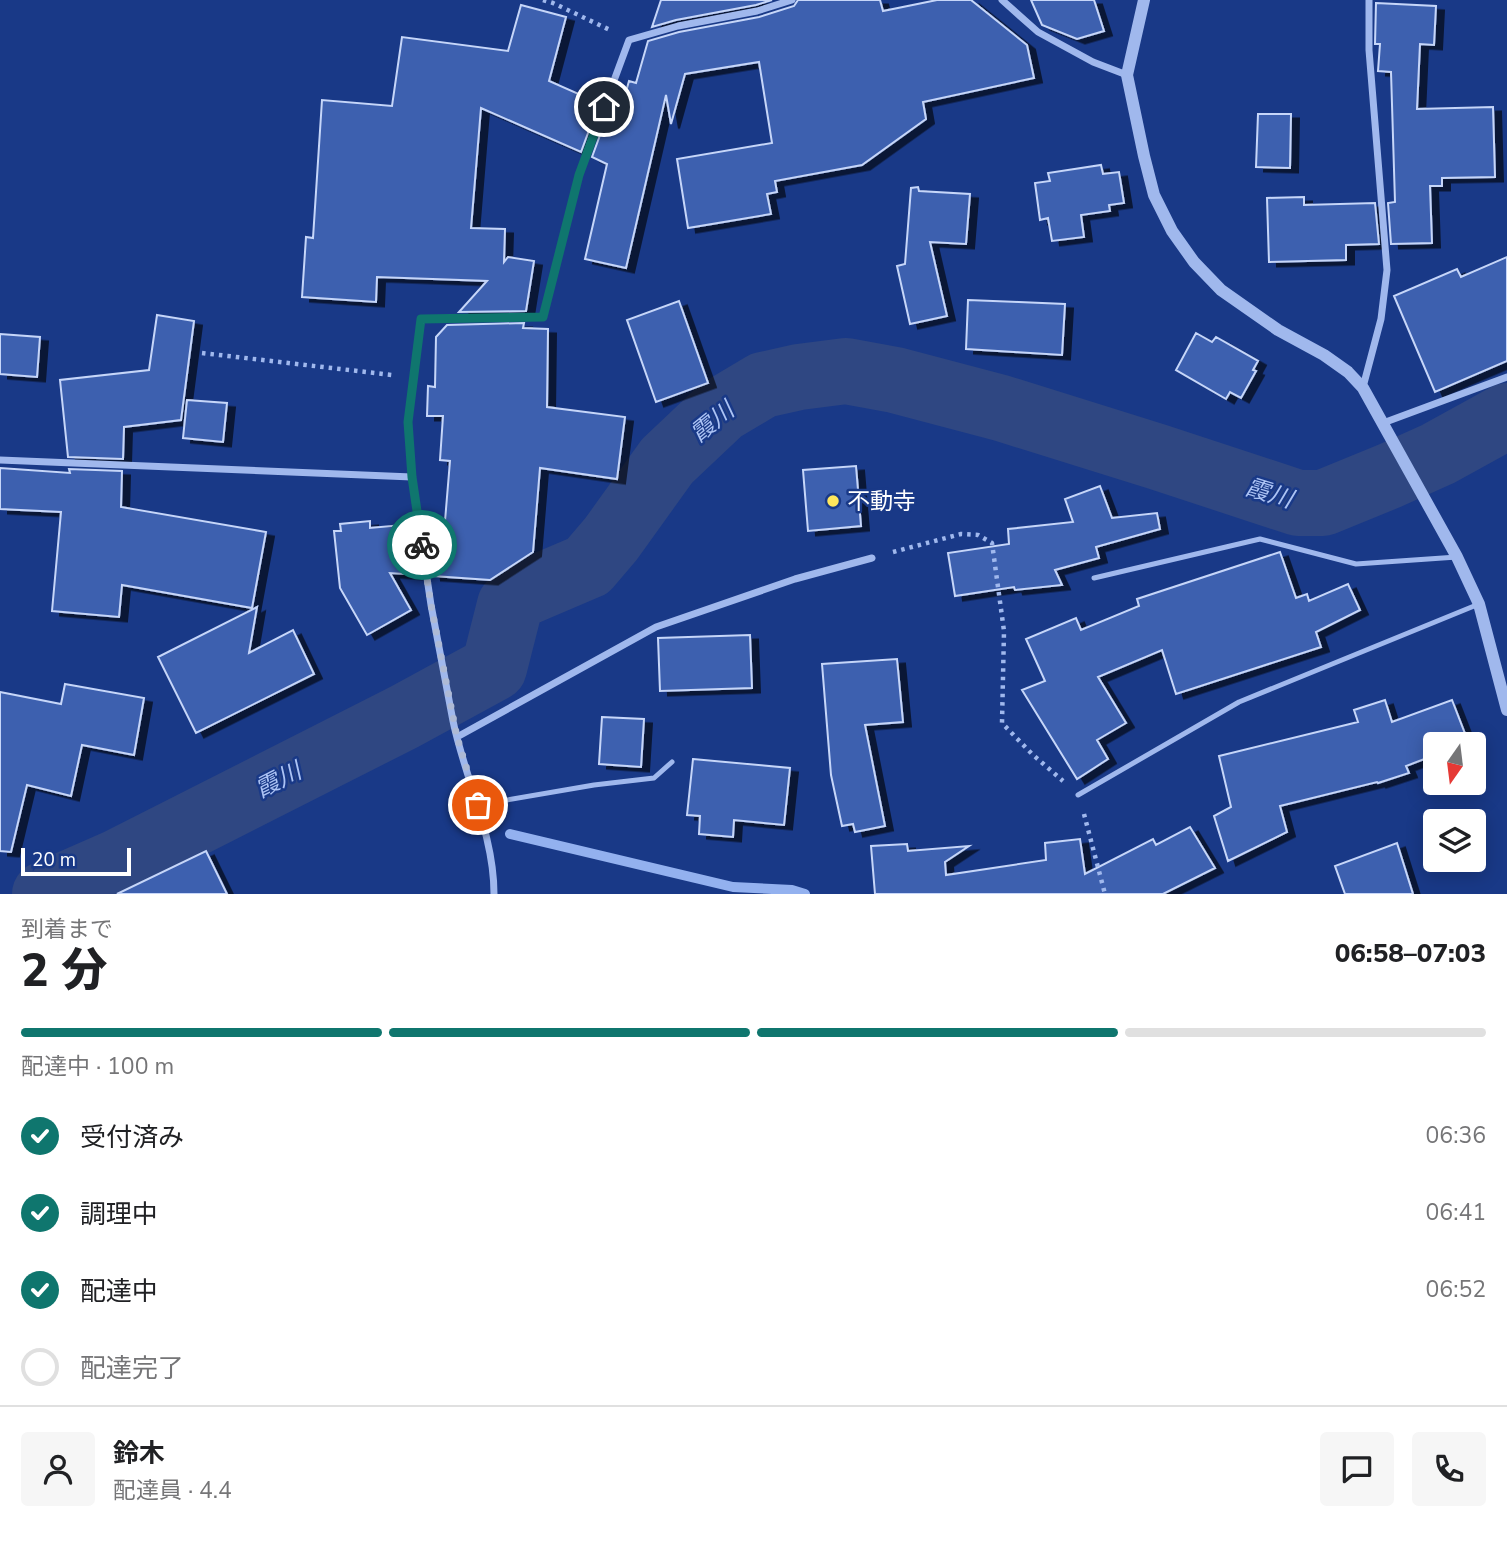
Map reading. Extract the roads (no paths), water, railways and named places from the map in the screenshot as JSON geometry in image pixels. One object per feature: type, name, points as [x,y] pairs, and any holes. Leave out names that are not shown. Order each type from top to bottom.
[{"type":"street","points":[[494,894],[494,870],[453,721],[431,605],[412,477],[408,422],[421,319],[543,317],[579,175],[629,40],[678,26],[757,11],[792,0]]},
{"type":"street","points":[[1002,0],[1038,32],[1093,62],[1127,75]]},
{"type":"street","points":[[1144,0],[1127,75],[1143,156],[1154,195],[1172,230],[1194,262],[1221,290],[1278,330],[1324,355],[1348,372],[1363,388],[1457,557],[1479,604],[1507,710]]},
{"type":"street","points":[[1363,388],[1381,319],[1387,270],[1369,50],[1369,0]]},
{"type":"street","points":[[1383,423],[1507,377]]},
{"type":"street","points":[[0,460],[412,477]]},
{"type":"street","points":[[457,737],[656,627],[796,579],[872,558]]},
{"type":"lane","points":[[1094,578],[1259,539],[1356,564],[1457,557]]},
{"type":"lane","points":[[1078,795],[1239,702],[1479,604]]},
{"type":"lane","points":[[478,805],[594,785],[654,778],[672,762]]},
{"type":"waterway","name":"霞川","points":[[45,894],[118,862],[404,717],[494,668],[510,605],[520,595],[588,566],[611,539],[667,461],[721,410],[763,385],[846,371],[895,380],[1001,408],[1298,503],[1323,503],[1389,476],[1438,454],[1507,416]]},
{"type":"waterway","points":[[510,834],[733,887],[792,890],[805,894]]},
{"type":"place","name":"不動寺","points":[[833,501]]}]
